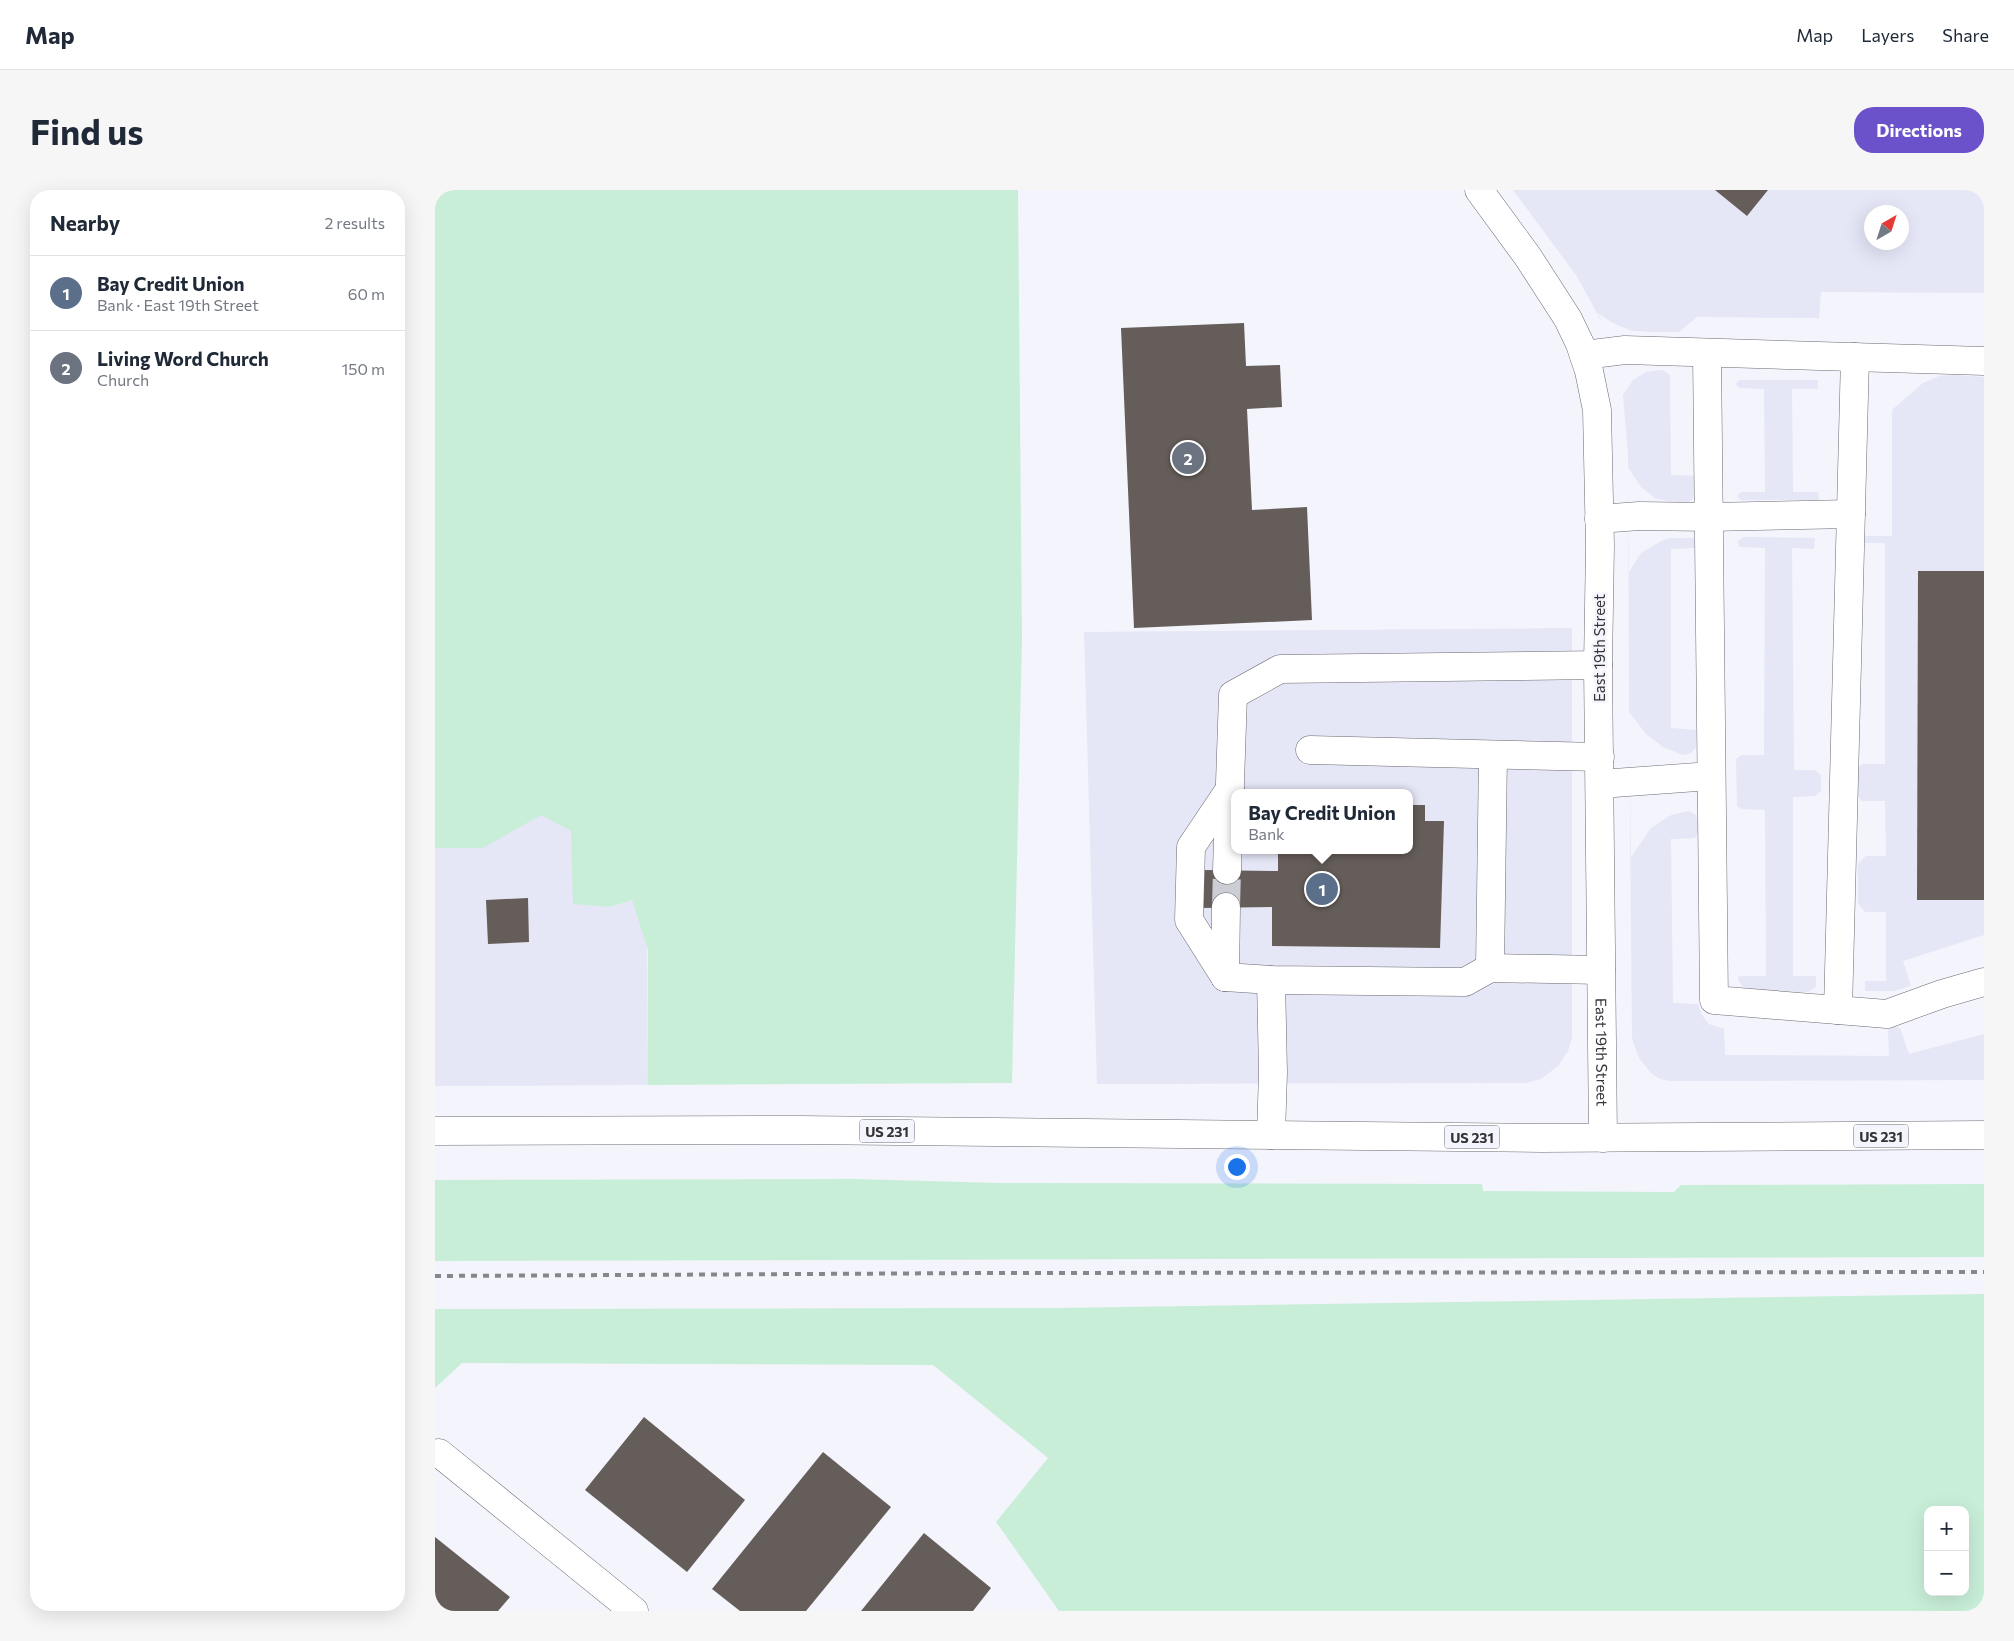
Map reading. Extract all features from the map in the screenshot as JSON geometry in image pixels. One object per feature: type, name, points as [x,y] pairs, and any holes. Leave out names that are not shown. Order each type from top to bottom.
[{"type":"main road","name":"East 19th Street","points":[[1479,190],[1554,296],[1574,332],[1584,355],[1598,419],[1598,665],[1603,1138]]},
{"type":"main road","points":[[1584,355],[1625,350],[1984,361]]},
{"type":"main road","points":[[1707,353],[1714,1000],[1887,1014],[1942,994],[1984,982]]},
{"type":"main road","points":[[1839,1010],[1855,357]]},
{"type":"main road","points":[[1599,519],[1639,516],[1709,517],[1851,514]]},
{"type":"main road","points":[[1227,870],[1233,695],[1280,668],[1598,665]]},
{"type":"main road","points":[[1309,750],[1600,757]]},
{"type":"main road","points":[[1490,968],[1493,754]]},
{"type":"main road","points":[[1600,784],[1711,776]]},
{"type":"main road","points":[[1225,977],[1189,920],[1189,910],[1191,848],[1230,789]]},
{"type":"main road","points":[[1225,977],[1226,907]]},
{"type":"main road","points":[[1225,977],[1271,980],[1465,982],[1490,968],[1601,970]]},
{"type":"main road","points":[[1271,980],[1273,1072],[1271,1135]]},
{"type":"main road","name":"US 231","points":[[435,1131],[799,1130],[1603,1138],[1984,1136]]},
{"type":"main road","name":"US 231","points":[[1777,1137],[1856,1137]]},
{"type":"main road","points":[[439,1452],[633,1611]]},
{"type":"shaded area","points":[[1513,190],[1984,190],[1984,293],[1821,292],[1819,318],[1697,317],[1679,332],[1657,332],[1632,331],[1611,322],[1598,313],[1604,326],[1576,275]]},
{"type":"shaded area","points":[[1617,365],[1623,395],[1633,380],[1646,372],[1663,370],[1670,375],[1671,475],[1698,476],[1697,492],[1692,500],[1687,503],[1655,498],[1641,487],[1628,467],[1623,396]]},
{"type":"shaded area","points":[[1939,376],[1984,377],[1984,935],[1903,961],[1911,986],[1894,991],[1865,991],[1865,981],[1886,981],[1886,912],[1865,912],[1858,903],[1858,864],[1866,856],[1886,856],[1885,801],[1862,801],[1858,797],[1858,768],[1862,764],[1885,764],[1885,543],[1860,543],[1860,536],[1892,536],[1892,410],[1923,383]]},
{"type":"shaded area","points":[[1739,380],[1818,380],[1818,389],[1792,389],[1793,492],[1818,492],[1819,500],[1741,500],[1737,496],[1741,492],[1765,492],[1764,389],[1739,388],[1736,384]]},
{"type":"shaded area","points":[[1628,477],[1629,572],[1641,553],[1661,541],[1670,538],[1692,538],[1697,540],[1695,548],[1671,549],[1671,728],[1696,730],[1696,747],[1691,753],[1683,755],[1663,747],[1646,734],[1629,712]]},
{"type":"shaded area","points":[[1743,537],[1815,538],[1814,549],[1792,548],[1794,770],[1815,770],[1821,775],[1821,791],[1815,796],[1793,797],[1793,976],[1816,976],[1816,987],[1808,992],[1752,991],[1743,987],[1738,980],[1738,977],[1742,976],[1766,976],[1765,810],[1742,809],[1737,806],[1736,759],[1741,755],[1764,755],[1765,548],[1740,547],[1737,542]]},
{"type":"shaded area","points":[[1572,628],[1572,1038],[1568,1051],[1558,1066],[1541,1079],[1526,1083],[1097,1084],[1084,632]]},
{"type":"shaded area","points":[[1629,720],[1631,857],[1651,828],[1671,815],[1689,811],[1696,815],[1698,821],[1698,832],[1695,838],[1671,839],[1673,1003],[1698,1004],[1701,1014],[1709,1024],[1724,1029],[1725,1055],[1889,1056],[1888,1030],[1895,1026],[1900,1028],[1909,1054],[1984,1034],[1984,1080],[1670,1081],[1660,1079],[1651,1073],[1639,1058],[1632,1038]]},
{"type":"shaded area","points":[[646,754],[648,1085],[435,1086],[435,755]]},
{"type":"green space","points":[[435,190],[1018,190],[1022,639],[1012,1083],[648,1085],[648,950],[632,900],[609,907],[573,904],[571,831],[541,815],[483,848],[435,848]]},
{"type":"green space","points":[[854,1179],[1000,1183],[1482,1184],[1483,1191],[1674,1192],[1681,1185],[1984,1184],[1984,1257],[435,1261],[435,1180]]},
{"type":"green space","points":[[1984,1294],[1984,1611],[1059,1611],[996,1522],[1048,1458],[933,1365],[462,1363],[435,1388],[435,1309],[1057,1308]]},
{"type":"building","points":[[1715,190],[1768,190],[1747,216]]},
{"type":"building","points":[[1244,323],[1246,366],[1280,365],[1282,407],[1247,409],[1252,510],[1307,507],[1312,620],[1134,628],[1121,328]]},
{"type":"building","points":[[1918,571],[1984,571],[1984,900],[1917,900]]},
{"type":"building","points":[[1413,805],[1425,805],[1425,821],[1444,821],[1440,948],[1272,946],[1272,907],[1201,908],[1202,870],[1278,871],[1278,854],[1413,854]]},
{"type":"building","points":[[528,898],[529,942],[488,944],[486,900]]},
{"type":"building","points":[[644,1417],[745,1500],[687,1572],[585,1490]]},
{"type":"building","points":[[823,1452],[891,1507],[806,1611],[740,1611],[712,1589]]},
{"type":"building","points":[[924,1533],[991,1588],[973,1611],[861,1611]]},
{"type":"building","points":[[435,1537],[510,1597],[498,1611],[435,1611]]},
{"type":"tunnel","points":[[1226,907],[1227,870]]},
{"type":"railway","points":[[435,1276],[990,1273],[1984,1272]]},
{"type":"place","name":"Living Word Church","points":[[1188,458]]},
{"type":"place","name":"Bay Credit Union","points":[[1322,889]]}]
